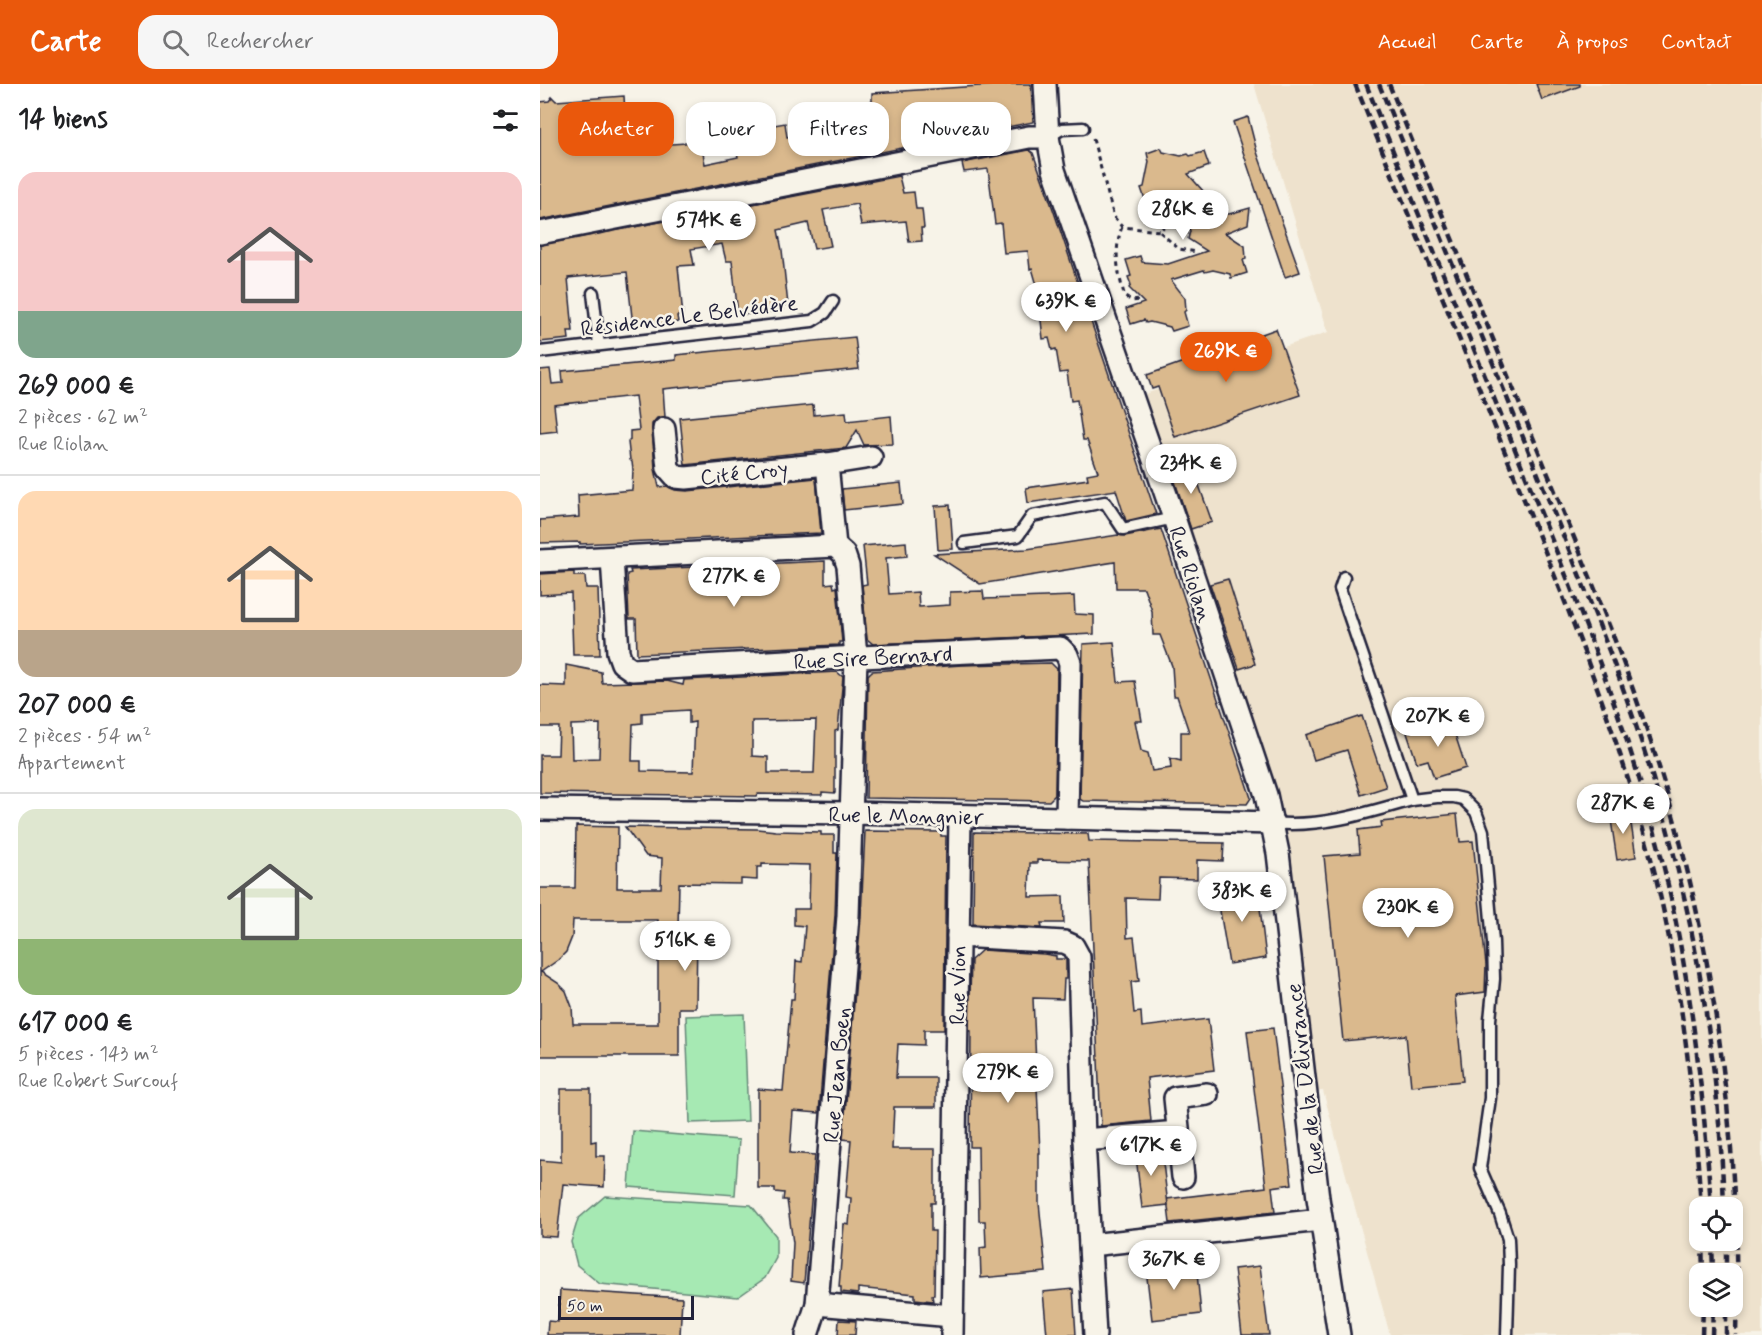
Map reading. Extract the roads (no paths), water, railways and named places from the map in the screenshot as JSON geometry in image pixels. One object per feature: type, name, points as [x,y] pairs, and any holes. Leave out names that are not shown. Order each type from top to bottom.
[{"type":"street","name":"Rue Riolan","points":[[1045,84],[1048,137],[1054,170],[1174,518],[1273,822]]},
{"type":"street","points":[[540,233],[1029,137],[1048,137]]},
{"type":"street","name":"Cité Croy","points":[[664,429],[668,468],[676,477],[686,478],[826,464],[871,457]]},
{"type":"street","points":[[540,561],[835,546],[826,464]]},
{"type":"street","name":"Rue Jean Boen","points":[[807,1335],[817,1304],[841,1028],[848,916],[856,657],[848,566],[844,554],[835,546]]},
{"type":"street","name":"Rue Sire Bernard","points":[[612,558],[618,652],[622,663],[632,670],[1060,648],[1067,655],[1070,663],[1067,818]]},
{"type":"street","name":"Rue le Mongnier","points":[[540,809],[1273,822]]},
{"type":"street","name":"Rue Vion","points":[[952,1326],[960,816]]},
{"type":"street","name":"Rue de la Délivrance","points":[[1273,822],[1321,1220],[1339,1335]]},
{"type":"street","points":[[958,936],[1064,942],[1073,946],[1079,957],[1084,1140],[1095,1335]]},
{"type":"street","points":[[1183,1177],[1175,1098],[1207,1094]]},
{"type":"street","points":[[1084,1140],[1178,1132]]},
{"type":"street","points":[[1090,1245],[1321,1220]]},
{"type":"street","points":[[817,1304],[952,1326]]},
{"type":"lane","points":[[1048,137],[1062,129],[1083,128]]},
{"type":"lane","points":[[593,293],[599,345]]},
{"type":"lane","name":"Résidence Le Belvédère","points":[[540,352],[812,321],[825,313],[833,301]]},
{"type":"lane","points":[[964,543],[1018,536],[1032,516],[1105,502],[1123,529],[1174,518]]},
{"type":"lane","points":[[1344,578],[1340,589],[1412,800]]},
{"type":"lane","points":[[1273,822],[1297,824],[1364,814],[1412,800],[1454,796],[1463,799],[1476,812],[1482,831],[1493,942],[1494,979],[1490,1020],[1490,1098],[1480,1168],[1508,1239],[1507,1335]]},
{"type":"railway","points":[[1355,84],[1554,574],[1627,775],[1656,878],[1673,960],[1691,1083],[1700,1197]]},
{"type":"railway","points":[[1366,84],[1562,564],[1636,768],[1665,872],[1682,955],[1705,1123],[1710,1197]]},
{"type":"railway","points":[[1379,84],[1588,596],[1643,747],[1675,860],[1700,974],[1716,1091],[1723,1197]]},
{"type":"railway","points":[[1389,84],[1598,598],[1645,723],[1671,808],[1702,937],[1723,1069],[1734,1202],[1736,1335]]},
{"type":"railway","points":[[1702,1251],[1703,1263]]},
{"type":"railway","points":[[1712,1251],[1713,1263]]},
{"type":"railway","points":[[1726,1251],[1726,1263]]},
{"type":"railway","points":[[1702,1335],[1703,1317]]},
{"type":"railway","points":[[1712,1335],[1713,1317]]},
{"type":"railway","points":[[1726,1317],[1726,1335]]}]
